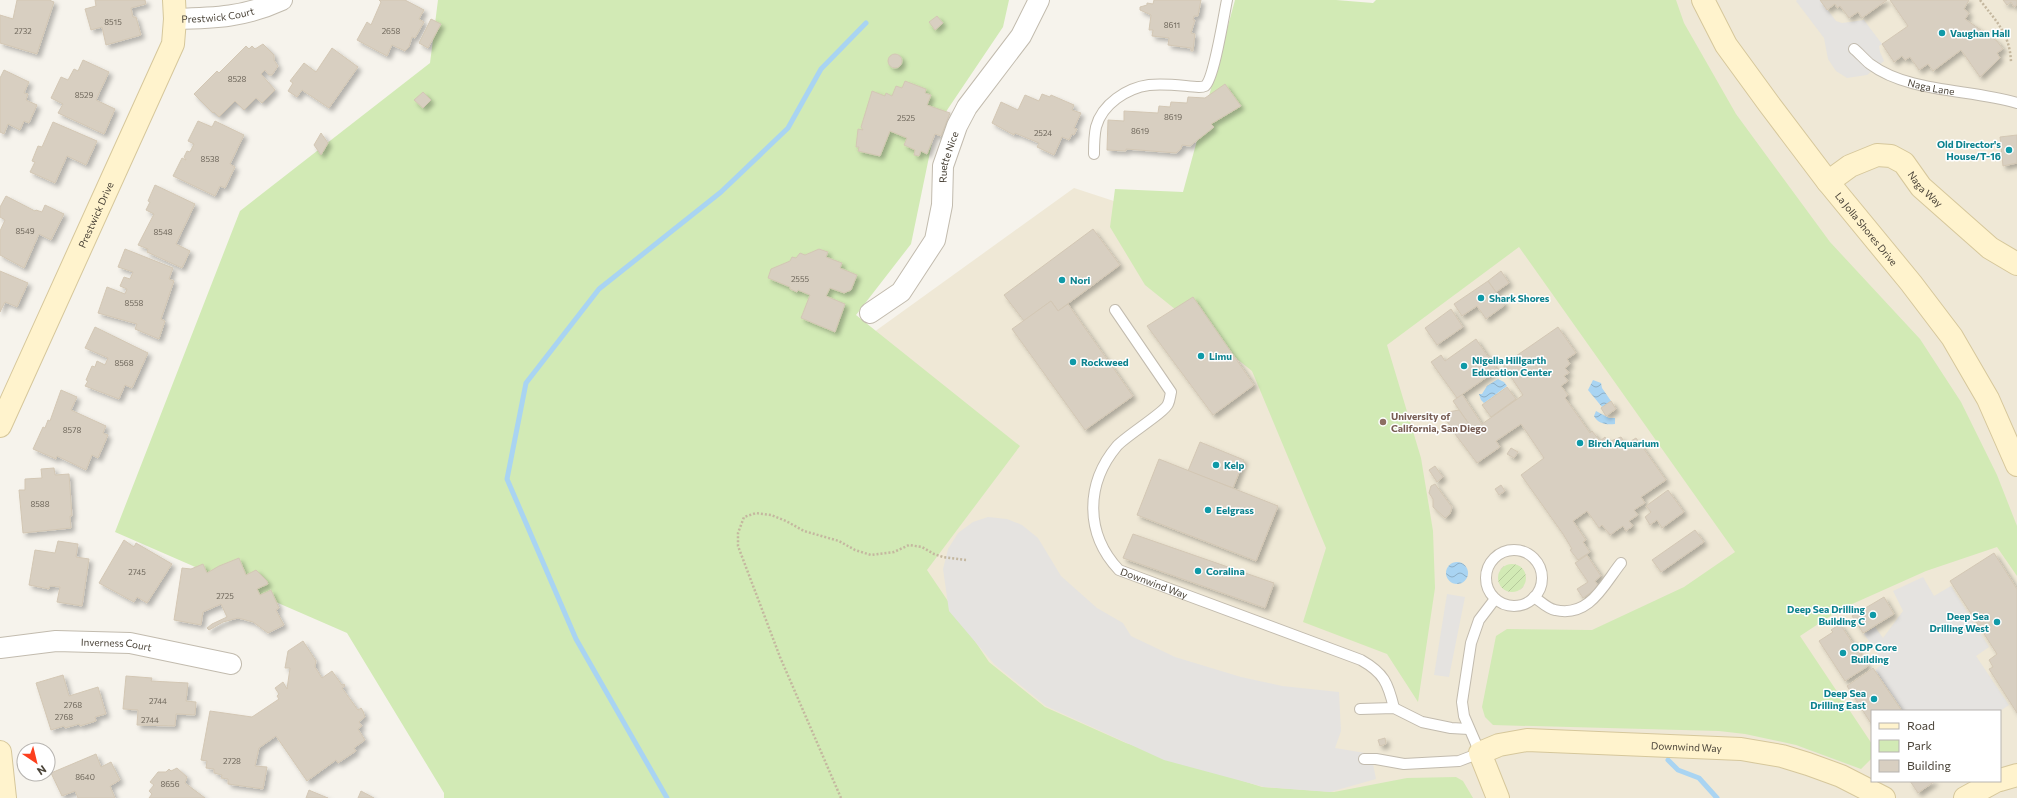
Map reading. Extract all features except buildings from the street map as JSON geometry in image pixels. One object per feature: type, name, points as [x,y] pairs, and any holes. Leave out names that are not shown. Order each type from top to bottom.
[{"type":"street","name":"Prestwick Court","points":[[175,10],[220,18],[260,10],[282,0]]},
{"type":"street","name":"Ruette Nice","points":[[870,313],[901,292],[935,240],[942,205],[943,166],[957,126],[967,107],[1021,36],[1039,0]]},
{"type":"street","name":"La Jolla Shores Drive","points":[[1703,0],[1726,45],[1828,182],[1911,283],[1952,337],[1988,399],[2017,465]]},
{"type":"street","name":"Prestwick Drive","points":[[0,426],[173,44],[175,10]]},
{"type":"street","name":"Naga Way","points":[[1828,182],[1850,166],[1877,155],[1891,156],[1904,163],[1921,186],[1990,248],[2017,264]]},
{"type":"street","name":"Inverness Court","points":[[0,648],[56,641],[130,643],[231,664]]},
{"type":"street","name":"Downwind Way","points":[[1480,753],[1499,745],[1528,740],[1741,749],[1782,756],[1808,764],[1841,776],[1884,798]]},
{"type":"street","points":[[0,752],[5,798]]},
{"type":"street","points":[[1480,753],[1498,798]]},
{"type":"street","points":[[2001,780],[2017,775]]},
{"type":"street","points":[[1965,798],[1994,782]]},
{"type":"lane","points":[[1094,154],[1096,125],[1102,112],[1118,97],[1134,88],[1150,85],[1205,86],[1209,80],[1217,51],[1227,0]]},
{"type":"lane","name":"Naga Lane","points":[[1854,49],[1870,64],[1892,76],[1925,85],[2017,103]]},
{"type":"lane","name":"Downwind Way","points":[[1115,310],[1171,392],[1168,405],[1117,446],[1103,469],[1094,489],[1092,513],[1099,540],[1108,558],[1119,570],[1361,660],[1382,675],[1389,688],[1394,708]]},
{"type":"lane","points":[[1513,550],[1522,551],[1530,556],[1537,563],[1541,571],[1539,589],[1534,597],[1527,603],[1514,606],[1502,603],[1495,599],[1489,591],[1486,582],[1486,573],[1490,564],[1496,557],[1504,552],[1513,550]]},
{"type":"lane","points":[[1534,597],[1554,610],[1570,611],[1585,606],[1596,598],[1621,563]]},
{"type":"lane","points":[[1364,759],[1376,759],[1398,764],[1412,764],[1459,761],[1480,753],[1464,716],[1462,702],[1471,643],[1478,620],[1495,599]]},
{"type":"lane","points":[[1360,709],[1394,708],[1422,722],[1451,728],[1469,729]]},
{"type":"path","points":[[1980,0],[2007,37],[2010,48],[2011,62]]},
{"type":"path","points":[[841,798],[780,657],[738,546],[738,533],[744,517],[756,513],[770,515],[786,521],[804,532],[839,541],[856,550],[871,555],[894,552],[909,545],[922,547],[943,557],[966,560]]},
{"type":"shaded area","name":"University of California, San Diego","points":[[1391,0],[2017,0],[2017,798],[498,798],[449,638],[1074,188],[1126,205],[1190,206],[1386,7]]},
{"type":"shaded area","points":[[1820,0],[1836,21],[1842,23],[1864,20],[1882,44],[1879,46],[1884,61],[1867,75],[1847,78],[1836,71],[1828,59],[1824,38],[1796,1]]},
{"type":"shaded area","points":[[988,517],[1007,519],[1022,525],[1038,538],[1061,576],[1097,608],[1123,623],[1131,636],[1175,657],[1241,677],[1282,686],[1339,692],[1341,731],[1335,748],[1371,754],[1376,779],[1330,792],[1264,787],[1164,760],[1046,706],[994,664],[949,611],[943,569],[948,549],[958,533],[973,522]]},
{"type":"shaded area","points":[[1923,577],[1934,596],[1951,586],[1989,647],[1976,656],[2009,705],[2001,710],[1902,710],[1875,670],[1884,663],[1864,634],[1875,627],[1883,638],[1903,611],[1893,591]]},
{"type":"shaded area","points":[[1447,594],[1465,597],[1449,677],[1434,675]]},
{"type":"green space","points":[[438,0],[1009,0],[1003,27],[935,128],[911,244],[856,315],[1020,446],[927,570],[989,662],[1045,707],[1126,743],[1262,787],[1334,792],[1407,778],[1456,777],[1463,781],[1473,798],[444,798],[444,793],[347,633],[115,532],[240,211],[430,63]]},
{"type":"green space","points":[[1235,0],[1336,0],[1373,3],[1376,0],[1676,0],[1684,23],[1736,114],[1830,242],[1920,339],[1961,402],[1997,475],[2017,526],[2017,576],[1997,547],[1926,571],[1841,609],[1800,636],[1871,742],[1871,759],[1861,769],[1796,745],[1745,734],[1719,731],[1493,725],[1485,717],[1482,707],[1496,636],[1507,629],[1592,630],[1684,587],[1735,552],[1519,247],[1387,345],[1421,458],[1433,531],[1435,588],[1418,702],[1387,654],[1303,622],[1326,548],[1252,371],[1145,285],[1110,227],[1115,189],[1183,192]]},
{"type":"green space","points":[[1512,564],[1518,565],[1522,568],[1525,572],[1525,584],[1522,588],[1518,591],[1512,592],[1506,591],[1502,588],[1499,584],[1498,578],[1499,572],[1502,568],[1506,565]]},
{"type":"water","points":[[1498,379],[1504,382],[1507,386],[1484,403],[1479,394],[1482,394],[1487,386]]},
{"type":"water","points":[[1593,380],[1601,383],[1602,388],[1611,401],[1602,407],[1588,390]]},
{"type":"water","points":[[1596,411],[1609,418],[1615,418],[1615,424],[1606,424],[1598,421],[1594,416]]},
{"type":"water","points":[[1457,562],[1465,565],[1468,573],[1465,581],[1457,584],[1449,581],[1446,573],[1449,565]]},
{"type":"waterway","points":[[667,798],[576,639],[507,479],[526,383],[599,289],[721,192],[788,128],[821,69],[866,23]]},
{"type":"waterway","points":[[1668,760],[1678,770],[1699,778],[1717,798]]},
{"type":"place","name":"Vaughan Hall","points":[[1942,33]]},
{"type":"place","name":"Old Director's House/T-16","points":[[2009,150]]},
{"type":"place","name":"Nori","points":[[1062,280]]},
{"type":"place","name":"Shark Shores","points":[[1481,298]]},
{"type":"place","name":"Limu","points":[[1201,356]]},
{"type":"place","name":"Rockweed","points":[[1073,362]]},
{"type":"place","name":"Nigella Hillgarth Education Center","points":[[1464,366]]},
{"type":"place","name":"University of California, San Diego","points":[[1383,422]]},
{"type":"place","name":"Birch Aquarium","points":[[1580,443]]},
{"type":"place","name":"Kelp","points":[[1216,465]]},
{"type":"place","name":"Eelgrass","points":[[1208,510]]},
{"type":"place","name":"Coralina","points":[[1198,571]]},
{"type":"place","name":"Deep Sea Drilling Building C","points":[[1873,615]]},
{"type":"place","name":"Deep Sea Drilling West","points":[[1997,622]]},
{"type":"place","name":"ODP Core Building","points":[[1843,653]]},
{"type":"place","name":"Deep Sea Drilling East","points":[[1874,699]]}]
